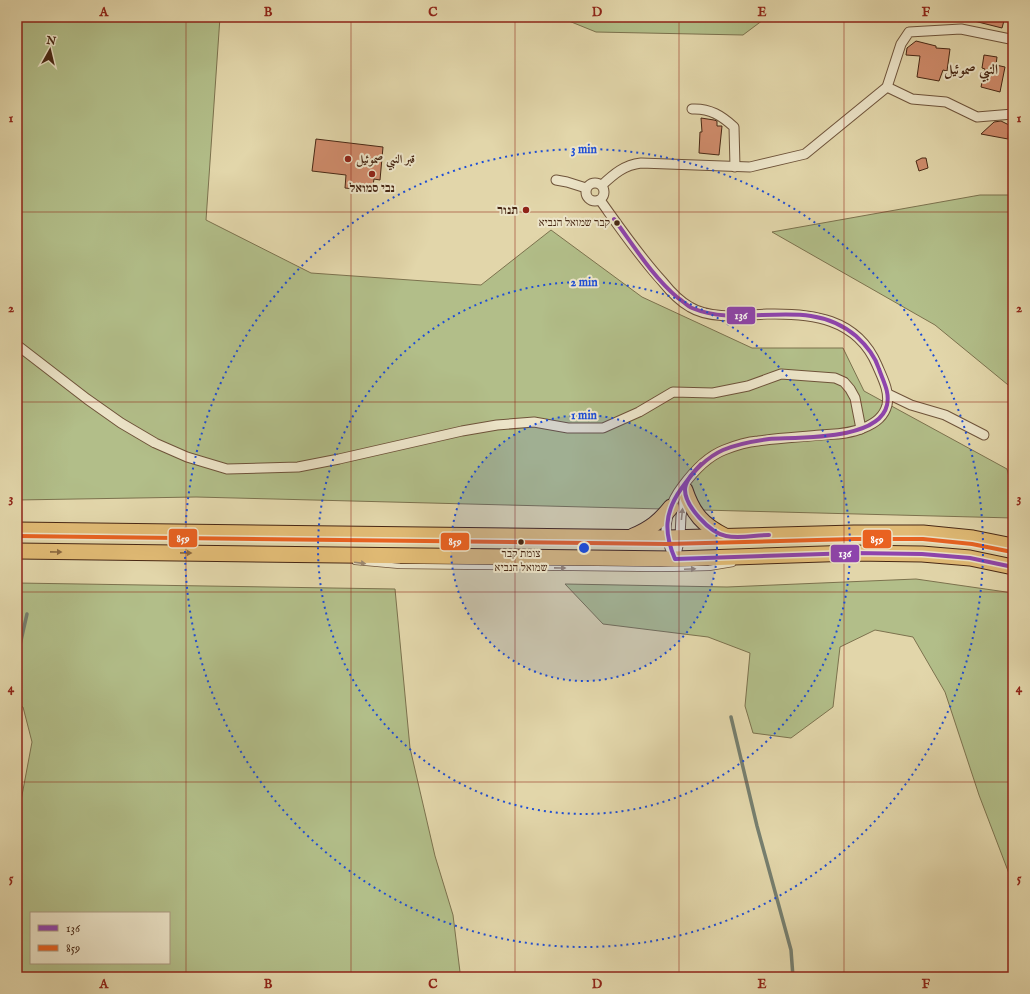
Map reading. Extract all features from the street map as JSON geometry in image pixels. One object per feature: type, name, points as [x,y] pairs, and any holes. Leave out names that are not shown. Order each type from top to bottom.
[{"type":"main road","points":[[688,483],[689,503],[699,518],[713,530],[725,536]]},
{"type":"main road","points":[[631,537],[644,532],[655,525],[671,507]]},
{"type":"main road","points":[[17,530],[673,538],[854,533],[923,533],[973,538],[1013,546]]},
{"type":"main road","points":[[17,551],[675,559],[854,553],[922,554],[970,558],[1013,567]]},
{"type":"street","points":[[602,185],[625,166],[633,164],[641,163],[750,168],[805,154],[887,87],[901,44],[909,32],[961,30],[1012,40]]},
{"type":"street","points":[[887,87],[912,99],[946,102],[977,117],[1013,114]]},
{"type":"street","points":[[692,109],[702,109],[723,117],[734,127],[735,167]]},
{"type":"street","points":[[556,180],[586,188]]},
{"type":"street","points":[[593,182],[602,185],[605,191],[604,196],[600,200],[595,201],[588,198],[586,188],[588,186],[593,182]]},
{"type":"street","points":[[600,200],[651,269],[674,295],[691,308],[706,313],[723,315],[808,315],[824,318],[837,324],[862,341],[873,355],[888,394],[887,405],[884,413],[878,420],[861,429],[834,434],[756,441],[724,450],[712,456],[702,464],[688,483],[681,488],[671,507],[667,526],[673,538],[675,559]]},
{"type":"street","points":[[17,345],[98,407],[148,439],[187,457],[227,469],[298,467],[462,431],[498,425],[534,422],[568,428],[603,428],[639,412],[673,392],[713,394],[748,386],[781,374],[835,378],[844,382],[855,398],[861,429]]},
{"type":"street","points":[[888,394],[911,405],[945,415],[984,435]]},
{"type":"street","points":[[675,559],[673,538],[681,516],[688,483]]},
{"type":"lane","points":[[308,555],[344,560]]},
{"type":"lane","points":[[351,561],[400,566],[661,569],[709,568],[769,556]]},
{"type":"green space","points":[[17,17],[220,17],[206,220],[311,273],[481,285],[551,230],[642,297],[752,348],[843,348],[864,391],[1007,469],[1013,492],[1013,518],[196,497],[17,500]]},
{"type":"green space","points":[[559,17],[767,17],[743,35],[596,32]]},
{"type":"green space","points":[[980,195],[1013,195],[1013,389],[935,325],[772,232]]},
{"type":"green space","points":[[916,579],[1013,593],[1013,884],[979,795],[945,692],[913,637],[875,630],[840,647],[833,707],[791,738],[753,733],[745,706],[750,653],[708,637],[603,624],[565,584],[727,587]]},
{"type":"green space","points":[[17,583],[395,589],[410,748],[435,856],[453,915],[460,972],[459,977],[17,977],[17,822],[32,742],[23,707],[17,705]]},
{"type":"building","points":[[971,17],[1005,17],[1002,28],[970,20]]},
{"type":"building","points":[[916,41],[936,46],[936,48],[950,49],[947,71],[943,70],[939,81],[917,77],[920,56],[906,55],[907,48]]},
{"type":"building","points":[[984,55],[997,57],[996,65],[1005,67],[1000,92],[981,87],[985,69],[982,68]]},
{"type":"building","points":[[701,118],[717,121],[717,126],[722,126],[719,155],[699,153],[700,132],[702,132]]},
{"type":"building","points":[[1001,121],[1009,125],[1008,139],[981,134],[994,122]]},
{"type":"building","name":"قبر النبي صموئيل","points":[[316,139],[383,147],[380,180],[374,179],[372,191],[345,188],[346,175],[312,171]]},
{"type":"building","points":[[926,158],[928,168],[919,171],[916,161]]},
{"type":"waterway","points":[[17,658],[27,614]]},
{"type":"waterway","points":[[731,717],[757,826],[791,950],[793,977]]},
{"type":"transit line","name":"136","points":[[614,219],[660,280],[678,298],[692,308],[712,314],[733,316],[796,314],[817,317],[837,324],[856,336],[870,351],[875,360],[888,396],[887,405],[881,417],[869,425],[854,431],[836,435],[769,439],[746,443],[723,450],[710,457],[690,477],[671,506],[668,532],[671,550],[675,559],[854,553],[922,554],[970,558],[1013,567]]},
{"type":"transit line","name":"136","points":[[701,464],[688,479],[685,486],[689,504],[700,518],[713,530],[726,536],[742,537],[769,535]]},
{"type":"transit line","name":"859","points":[[17,536],[667,544],[854,539],[923,539],[972,544],[1012,552]]},
{"type":"place","name":"قبر النبي صموئيل","points":[[348,159]]},
{"type":"place","name":"נבי סמואל","points":[[372,174]]},
{"type":"place","name":"תנור","points":[[526,210]]},
{"type":"place","name":"קבר שמואל הנביא","points":[[617,223]]},
{"type":"place","name":"צומת קבר שמואל הנביא","points":[[521,542]]},
{"type":"district","name":"النبي صموئيل","points":[[971,70]]}]
